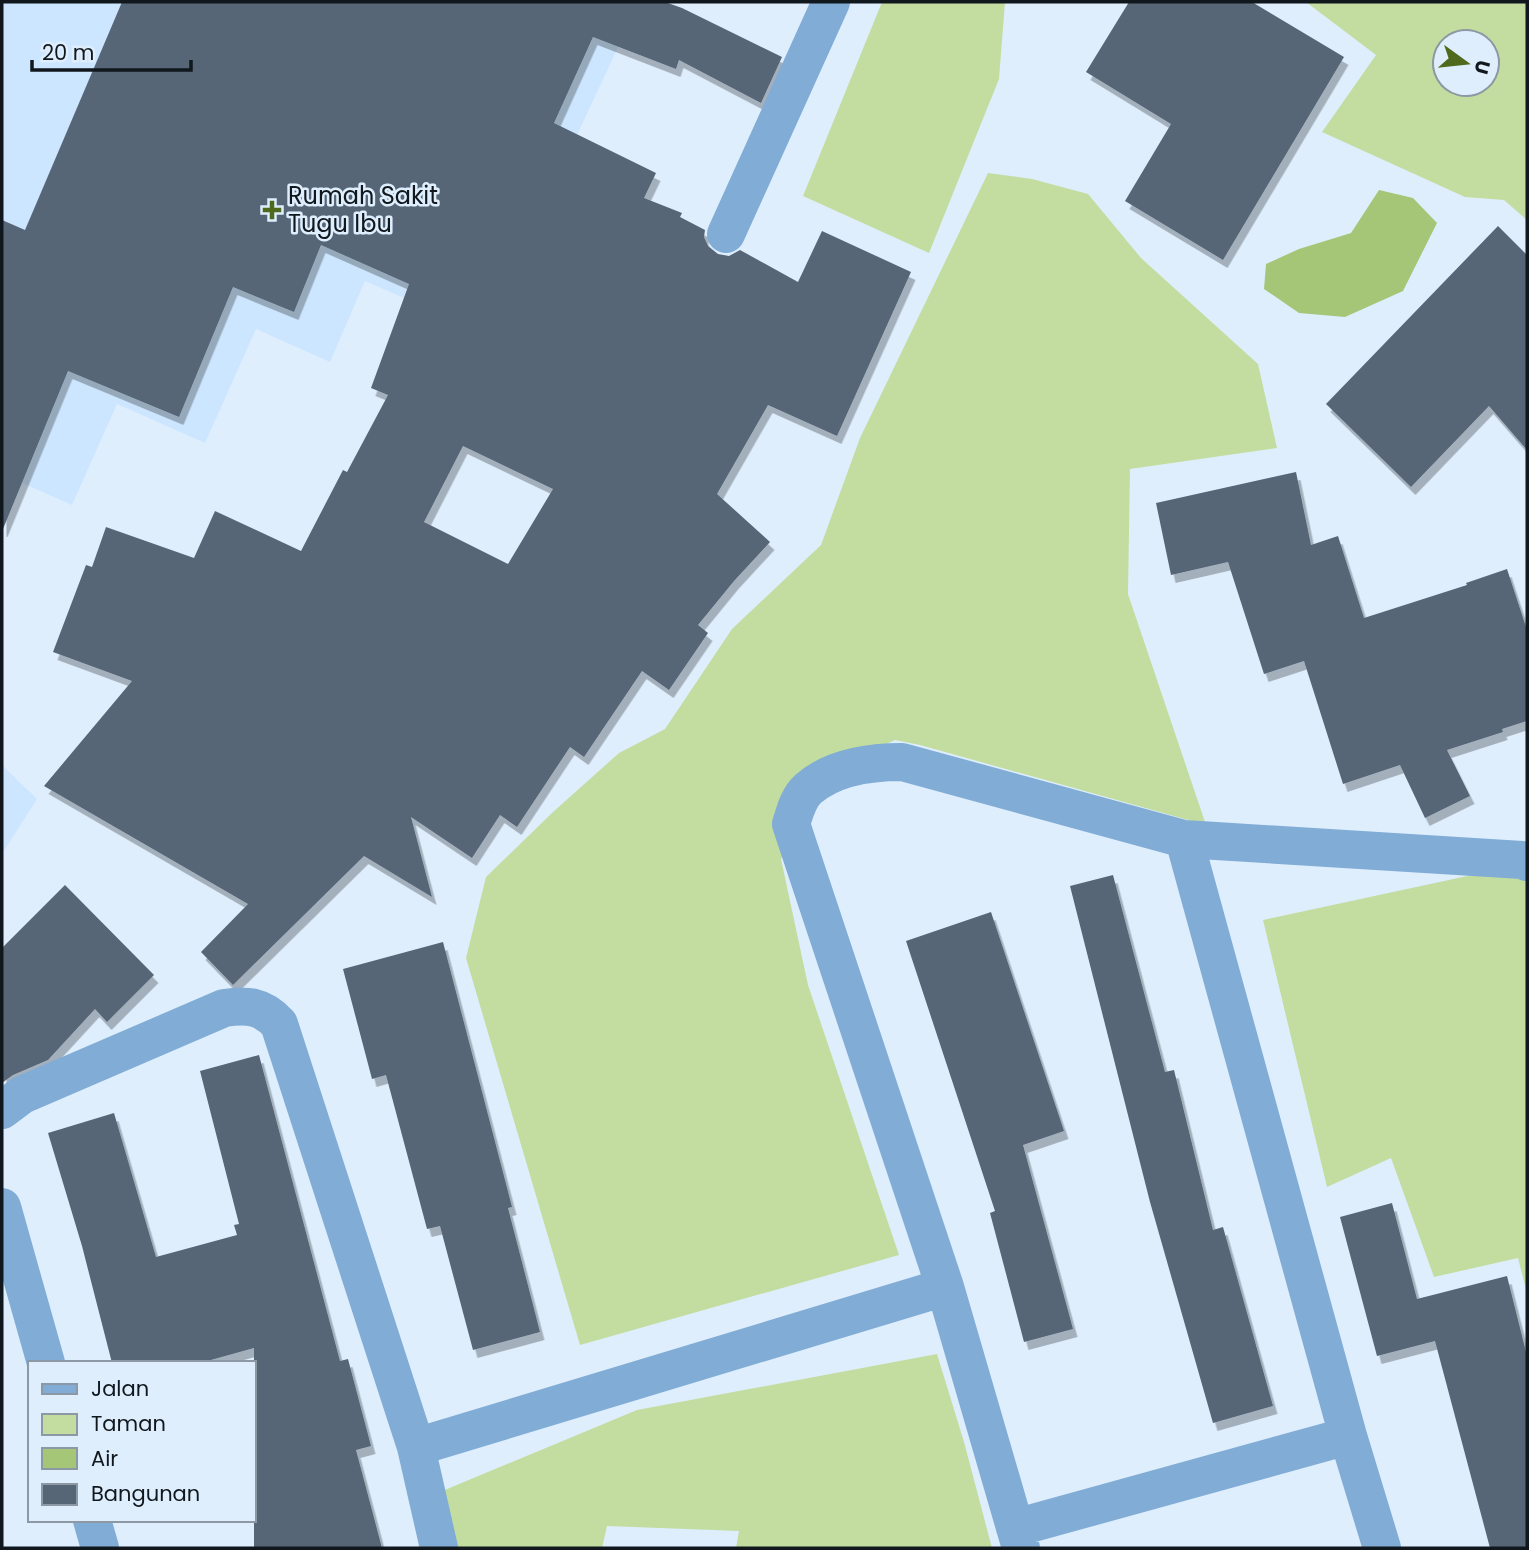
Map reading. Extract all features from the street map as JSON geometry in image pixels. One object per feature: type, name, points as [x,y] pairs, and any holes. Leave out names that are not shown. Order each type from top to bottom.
[{"type":"street","points":[[726,234],[831,2]]},
{"type":"street","points":[[1348,1436],[1018,1538],[944,1287],[791,824],[797,804],[806,790],[830,775],[856,766],[902,762],[1184,839],[1527,862]]},
{"type":"street","points":[[1184,839],[1348,1436],[1382,1548]]},
{"type":"street","points":[[2,1110],[22,1095],[224,1008],[254,1007],[270,1014],[279,1024],[416,1447],[439,1548]]},
{"type":"street","points":[[2,1207],[45,1361]]},
{"type":"street","points":[[416,1447],[944,1287]]},
{"type":"street","points":[[93,1522],[100,1548]]},
{"type":"shaded area","name":"Rumah Sakit Tugu Ibu","points":[[2,2],[639,2],[485,333],[365,281],[330,362],[256,329],[205,443],[117,404],[72,505],[2,474]]},
{"type":"shaded area","points":[[2,765],[37,799],[2,854]]},
{"type":"green space","points":[[882,2],[1005,2],[999,79],[929,253],[803,196]]},
{"type":"green space","points":[[1306,2],[1527,2],[1527,220],[1504,200],[1465,197],[1322,132],[1376,55]]},
{"type":"green space","points":[[988,173],[1032,179],[1088,194],[1141,258],[1258,364],[1277,448],[1130,469],[1128,594],[1206,825],[895,740],[825,772],[781,859],[808,985],[899,1255],[580,1345],[466,958],[486,877],[619,753],[665,729],[732,629],[821,545],[860,438]]},
{"type":"green space","points":[[1523,864],[1527,878],[1527,1293],[1518,1258],[1434,1277],[1391,1158],[1327,1187],[1263,920]]},
{"type":"green space","points":[[937,1354],[992,1548],[736,1548],[739,1531],[607,1526],[602,1548],[432,1548],[428,1497],[637,1410]]},
{"type":"water","points":[[1379,190],[1413,198],[1437,223],[1403,291],[1345,317],[1299,313],[1264,289],[1266,264],[1299,249],[1351,233]]},
{"type":"building","points":[[122,2],[665,2],[782,57],[761,103],[679,60],[676,69],[593,37],[554,123],[656,173],[644,198],[682,213],[680,217],[705,230],[704,237],[708,246],[718,254],[729,256],[740,250],[798,282],[822,231],[911,272],[837,436],[768,405],[717,494],[770,542],[698,625],[708,633],[669,690],[642,671],[584,757],[570,747],[517,827],[500,815],[472,858],[411,817],[432,897],[364,856],[233,985],[201,952],[248,904],[44,786],[132,681],[53,652],[86,565],[92,567],[106,527],[194,558],[215,511],[301,551],[343,470],[347,472],[388,395],[371,388],[409,284],[321,245],[294,312],[233,287],[179,417],[68,371],[2,529],[2,220],[25,230]],"holes":[[[463,446],[553,489],[508,564],[424,522]]]},
{"type":"building","points":[[1129,2],[1252,2],[1344,57],[1223,260],[1125,201],[1171,124],[1086,72]]},
{"type":"building","points":[[1498,226],[1527,255],[1527,450],[1489,406],[1411,487],[1326,404]]},
{"type":"building","points":[[1296,472],[1311,545],[1338,536],[1364,618],[1467,585],[1466,583],[1507,569],[1527,630],[1527,721],[1502,729],[1503,732],[1447,750],[1470,796],[1425,818],[1400,765],[1343,784],[1304,661],[1264,674],[1228,562],[1171,575],[1156,503]]},
{"type":"building","points":[[1113,875],[1165,1072],[1174,1070],[1213,1230],[1223,1227],[1273,1406],[1213,1423],[1150,1202],[1070,886]]},
{"type":"building","points":[[65,885],[154,975],[107,1022],[95,1009],[48,1060],[13,1075],[2,1083],[2,948]]},
{"type":"building","points":[[991,912],[1064,1131],[1023,1145],[1073,1329],[1024,1342],[990,1213],[995,1211],[906,941]]},
{"type":"building","points":[[443,942],[512,1207],[508,1208],[540,1332],[473,1350],[440,1226],[427,1229],[386,1075],[372,1079],[343,969]]},
{"type":"building","points":[[259,1055],[340,1361],[348,1359],[371,1446],[356,1450],[382,1548],[254,1548],[254,1348],[207,1361],[111,1361],[82,1246],[48,1133],[114,1113],[156,1257],[237,1235],[234,1225],[239,1224],[200,1071]]},
{"type":"building","points":[[1392,1203],[1417,1299],[1507,1276],[1527,1356],[1527,1548],[1490,1548],[1435,1341],[1377,1356],[1340,1217]]},
{"type":"place","name":"Rumah Sakit Tugu Ibu","points":[[272,210]]}]
